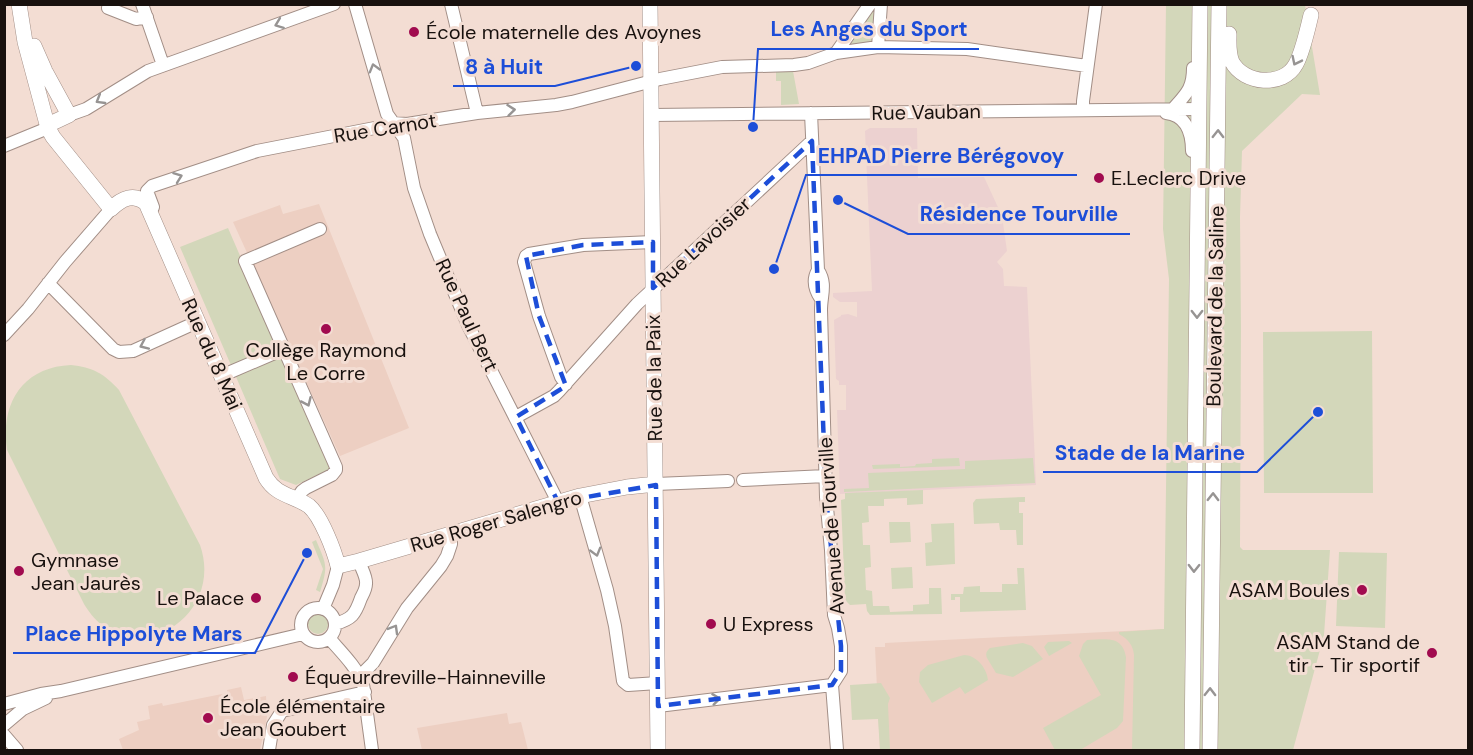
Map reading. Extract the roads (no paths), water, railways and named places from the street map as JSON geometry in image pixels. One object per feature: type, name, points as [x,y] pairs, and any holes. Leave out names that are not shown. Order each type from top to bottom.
[{"type":"main road","name":"Rue de la Paix","points":[[650,4],[658,750]]},
{"type":"main road","name":"Boulevard de la Saline","points":[[1191,750],[1199,109],[1198,4]]},
{"type":"main road","name":"Boulevard de la Saline","points":[[1210,750],[1219,4]]},
{"type":"main road","points":[[1228,4],[1231,58],[1235,66],[1243,73],[1256,79],[1277,79],[1294,66],[1311,15]]},
{"type":"main road","points":[[20,10],[45,71],[69,115],[52,123],[48,128]]},
{"type":"main road","points":[[20,10],[25,42],[48,128],[111,209]]},
{"type":"main road","name":"Rue du 8 Mai","points":[[111,209],[133,197],[146,203],[268,482],[276,490],[308,506],[316,515],[338,566]]},
{"type":"main road","name":"Rue Roger Salengro","points":[[338,566],[580,496],[656,484]]},
{"type":"street","points":[[142,4],[163,65]]},
{"type":"street","points":[[69,115],[86,109],[134,79],[163,65],[334,4]]},
{"type":"street","name":"Rue Paul Bert","points":[[355,4],[387,114],[404,138],[414,188],[430,234],[468,325],[558,502]]},
{"type":"street","points":[[452,4],[477,113]]},
{"type":"street","points":[[836,53],[870,4]]},
{"type":"street","points":[[878,47],[881,4]]},
{"type":"street","points":[[1083,110],[1096,4]]},
{"type":"street","points":[[1173,109],[1193,80],[1192,32],[1198,4]]},
{"type":"street","points":[[108,9],[136,19],[147,17]]},
{"type":"street","name":"Rue Carnot","points":[[150,213],[153,207],[147,191],[153,186],[257,151],[393,123],[407,124],[572,102],[651,81],[722,67],[794,65],[808,63],[836,53],[878,47],[967,49],[1087,66]]},
{"type":"street","points":[[1154,109],[1159,113],[1171,114],[1180,118],[1187,126],[1191,136],[1190,244],[1197,288]]},
{"type":"street","name":"Rue Vauban","points":[[652,115],[1199,109]]},
{"type":"street","name":"Avenue de Tourville","points":[[811,113],[818,270],[815,284],[821,299],[826,476],[834,615],[841,646],[841,671],[832,685],[837,750]]},
{"type":"street","points":[[4,146],[48,128]]},
{"type":"street","name":"Rue Lavoisier","points":[[516,417],[554,396],[653,288],[812,141]]},
{"type":"street","points":[[4,335],[111,209]]},
{"type":"street","points":[[297,500],[302,491],[332,475],[336,467],[245,261],[320,228]]},
{"type":"street","points":[[566,384],[561,377],[539,316],[524,262],[526,256],[583,245],[653,242]]},
{"type":"street","points":[[48,283],[118,352],[133,351],[198,322]]},
{"type":"street","points":[[221,376],[284,349]]},
{"type":"street","points":[[743,480],[826,476]]},
{"type":"street","points":[[656,484],[728,481]]},
{"type":"street","points":[[580,496],[607,590],[623,681],[628,685],[658,683]]},
{"type":"street","points":[[360,676],[373,663],[408,608],[444,561],[452,544],[451,534]]},
{"type":"street","points":[[334,624],[346,621],[356,612],[366,588],[359,561]]},
{"type":"street","points":[[323,609],[338,566]]},
{"type":"street","points":[[312,609],[323,609],[331,615],[334,624],[329,638],[315,642],[303,634],[301,622],[312,609]]},
{"type":"street","points":[[4,704],[303,634]]},
{"type":"street","points":[[329,638],[360,676],[365,692],[372,750]]},
{"type":"street","points":[[658,706],[832,685]]},
{"type":"street","points":[[4,725],[23,709],[61,691]]},
{"type":"street","points":[[269,750],[273,725],[282,711],[365,692]]},
{"type":"street","points":[[4,735],[17,750]]},
{"type":"place","name":"École maternelle des Avoynes","points":[[414,32]]},
{"type":"place","name":"8 à Huit","points":[[636,66]]},
{"type":"place","name":"Les Anges du Sport","points":[[753,127]]},
{"type":"place","name":"E.Leclerc Drive","points":[[1099,178]]},
{"type":"place","name":"Résidence Tourville","points":[[838,200]]},
{"type":"place","name":"EHPAD Pierre Bérégovoy","points":[[774,269]]},
{"type":"place","name":"Collège Raymond Le Corre","points":[[326,329]]},
{"type":"place","name":"Stade de la Marine","points":[[1318,412]]},
{"type":"place","name":"Place Hippolyte Mars","points":[[307,553]]},
{"type":"place","name":"Gymnase Jean Jaurès","points":[[19,571]]},
{"type":"place","name":"ASAM Boules","points":[[1362,590]]},
{"type":"place","name":"Le Palace","points":[[256,598]]},
{"type":"place","name":"U Express","points":[[711,624]]},
{"type":"place","name":"ASAM Stand de tir - Tir sportif","points":[[1432,653]]},
{"type":"place","name":"Équeurdreville-Hainneville","points":[[293,677]]},
{"type":"place","name":"École élémentaire Jean Goubert","points":[[208,718]]}]
